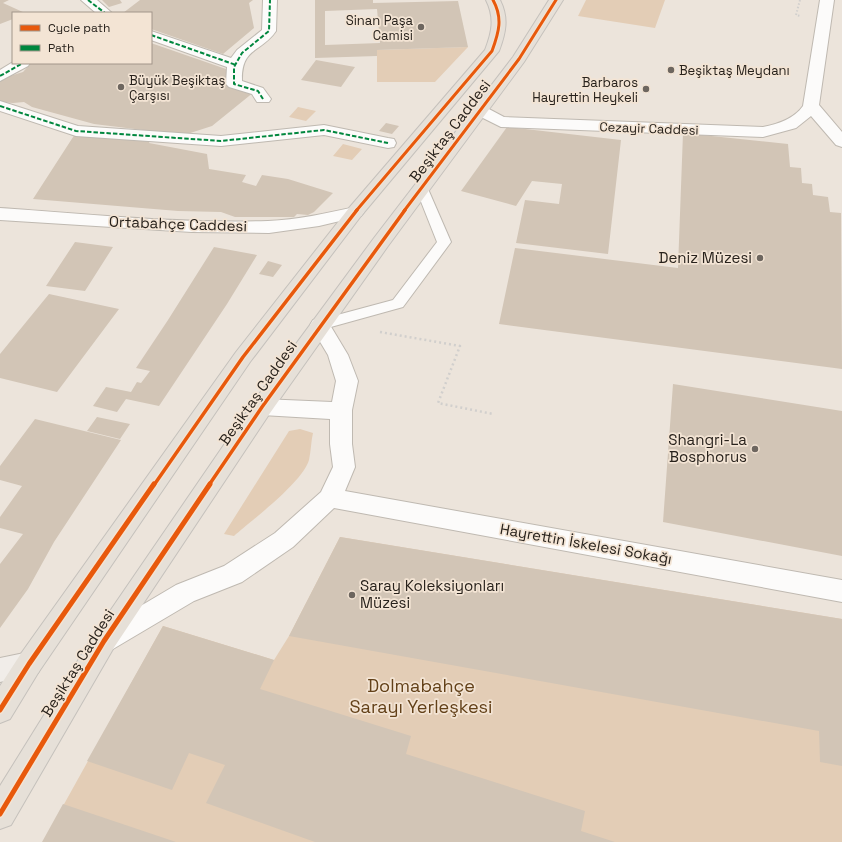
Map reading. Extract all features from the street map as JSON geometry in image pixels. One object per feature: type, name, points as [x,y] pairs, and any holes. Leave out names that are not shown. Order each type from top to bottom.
[{"type":"main road","name":"Beşiktaş Caddesi","points":[[0,710],[29,664],[230,374],[355,212],[492,51],[500,30],[501,22],[493,0]]},
{"type":"main road","name":"Beşiktaş Caddesi","points":[[0,814],[104,641],[262,407],[320,325],[519,59],[556,0]]},
{"type":"main road","points":[[0,670],[29,664]]},
{"type":"street","points":[[88,0],[104,12]]},
{"type":"street","points":[[263,99],[258,91],[234,84],[236,65],[242,53],[269,31],[270,0]]},
{"type":"street","points":[[827,0],[811,106],[842,142]]},
{"type":"street","points":[[152,35],[236,65]]},
{"type":"street","points":[[0,76],[21,64]]},
{"type":"street","points":[[0,106],[76,131],[221,141],[324,130],[388,143]]},
{"type":"street","name":"Cezayir Caddesi","points":[[481,110],[501,122],[763,132],[795,123],[806,116],[811,106]]},
{"type":"street","name":"Ortabahçe Caddesi","points":[[0,214],[192,226],[269,227],[319,220],[355,212]]},
{"type":"street","points":[[104,641],[185,593],[233,574],[284,540],[330,498],[344,468],[341,410],[347,381],[338,355],[320,325]]},
{"type":"street","points":[[262,407],[320,411],[341,410]]},
{"type":"street","name":"Hayrettin İskelesi Sokağı","points":[[330,498],[842,591]]},
{"type":"lane","points":[[320,325],[398,304],[444,242],[422,189]]},
{"type":"path","points":[[379,332],[460,346],[438,403],[493,414]]},
{"type":"green space","points":[[586,0],[665,0],[655,28],[578,16]]},
{"type":"green space","points":[[468,47],[435,82],[377,82],[377,50]]},
{"type":"green space","points":[[298,107],[316,111],[306,121],[289,117]]},
{"type":"green space","points":[[343,144],[362,149],[352,160],[333,156]]},
{"type":"green space","points":[[300,429],[313,433],[309,460],[305,469],[287,490],[234,536],[224,534],[289,431]]},
{"type":"green space","name":"Dolmabahçe Sarayı Yerleşkesi","points":[[340,537],[842,619],[842,842],[43,842],[163,626],[274,660],[289,636]]},
{"type":"building","points":[[0,0],[9,0],[3,3],[23,12],[12,12],[12,19],[0,24]]},
{"type":"building","points":[[102,0],[120,0],[122,3],[109,7]]},
{"type":"building","points":[[140,0],[253,0],[249,3],[254,28],[223,54],[152,29],[152,12],[124,12]]},
{"type":"building","name":"Sinan Paşa Camisi","points":[[315,0],[373,0],[373,3],[458,1],[468,47],[377,50],[377,56],[315,58]],"holes":[[[377,9],[380,43],[325,45],[325,11]]]},
{"type":"building","name":"Büyük Beşiktaş Çarşısı","points":[[152,43],[226,69],[229,83],[254,92],[212,126],[184,135],[94,124],[32,107],[24,102],[0,102],[0,79],[23,72],[30,64],[152,64]]},
{"type":"building","points":[[316,60],[355,67],[341,87],[301,80]]},
{"type":"building","points":[[386,123],[399,126],[392,134],[379,131]]},
{"type":"building","points":[[507,127],[621,140],[608,254],[516,243],[525,200],[559,204],[562,184],[532,181],[516,206],[461,191]]},
{"type":"building","name":"Deniz Müzesi","points":[[683,133],[788,144],[790,167],[801,168],[802,183],[812,184],[813,195],[828,197],[830,212],[841,213],[842,369],[499,324],[515,248],[678,268]]},
{"type":"building","points":[[75,134],[151,139],[149,143],[207,154],[209,169],[246,175],[242,182],[256,186],[262,175],[288,179],[333,193],[314,212],[308,215],[297,214],[294,217],[235,217],[221,212],[178,211],[33,199]]},
{"type":"building","points":[[75,242],[113,247],[85,291],[46,286]]},
{"type":"building","points":[[214,247],[257,255],[227,304],[159,406],[126,399],[117,412],[93,406],[106,387],[131,392],[137,382],[141,383],[150,371],[136,368]]},
{"type":"building","points":[[268,261],[282,265],[273,277],[259,274]]},
{"type":"building","points":[[49,294],[119,309],[57,392],[0,378],[0,354]]},
{"type":"building","name":"Shangri-La Bosphorus","points":[[673,384],[842,411],[842,556],[663,522]]},
{"type":"building","points":[[97,417],[130,424],[120,439],[87,431]]},
{"type":"building","points":[[35,419],[121,440],[54,542],[28,589],[0,628],[0,564],[23,534],[0,528],[0,517],[22,486],[0,480],[0,466]]},
{"type":"building","points":[[340,537],[842,619],[842,766],[820,762],[819,731],[289,636]]},
{"type":"building","points":[[163,626],[274,660],[260,689],[411,736],[406,754],[585,811],[581,831],[615,842],[315,842],[206,803],[225,765],[189,753],[172,790],[87,761]]},
{"type":"building","points":[[63,804],[176,842],[42,842]]},
{"type":"marked path","points":[[88,0],[104,12]]},
{"type":"marked path","points":[[263,99],[258,91],[234,84],[234,67],[242,53],[269,31],[270,0]]},
{"type":"marked path","points":[[152,35],[236,65]]},
{"type":"marked path","points":[[0,76],[21,64]]},
{"type":"marked path","points":[[0,106],[76,131],[221,141],[324,130],[388,143]]},
{"type":"cycle path","points":[[0,710],[29,664],[243,357],[355,212],[492,51],[500,26],[499,14],[493,0]]},
{"type":"cycle path","points":[[0,814],[104,641],[262,407],[381,242],[519,59],[556,0]]},
{"type":"place","name":"Sinan Paşa Camisi","points":[[421,27]]},
{"type":"place","name":"Beşiktaş Meydanı","points":[[671,70]]},
{"type":"place","name":"Büyük Beşiktaş Çarşısı","points":[[121,87]]},
{"type":"place","name":"Barbaros Hayrettin Heykeli","points":[[646,89]]},
{"type":"place","name":"Deniz Müzesi","points":[[760,258]]},
{"type":"place","name":"Shangri-La Bosphorus","points":[[755,449]]},
{"type":"place","name":"Saray Koleksiyonları Müzesi","points":[[352,595]]}]
